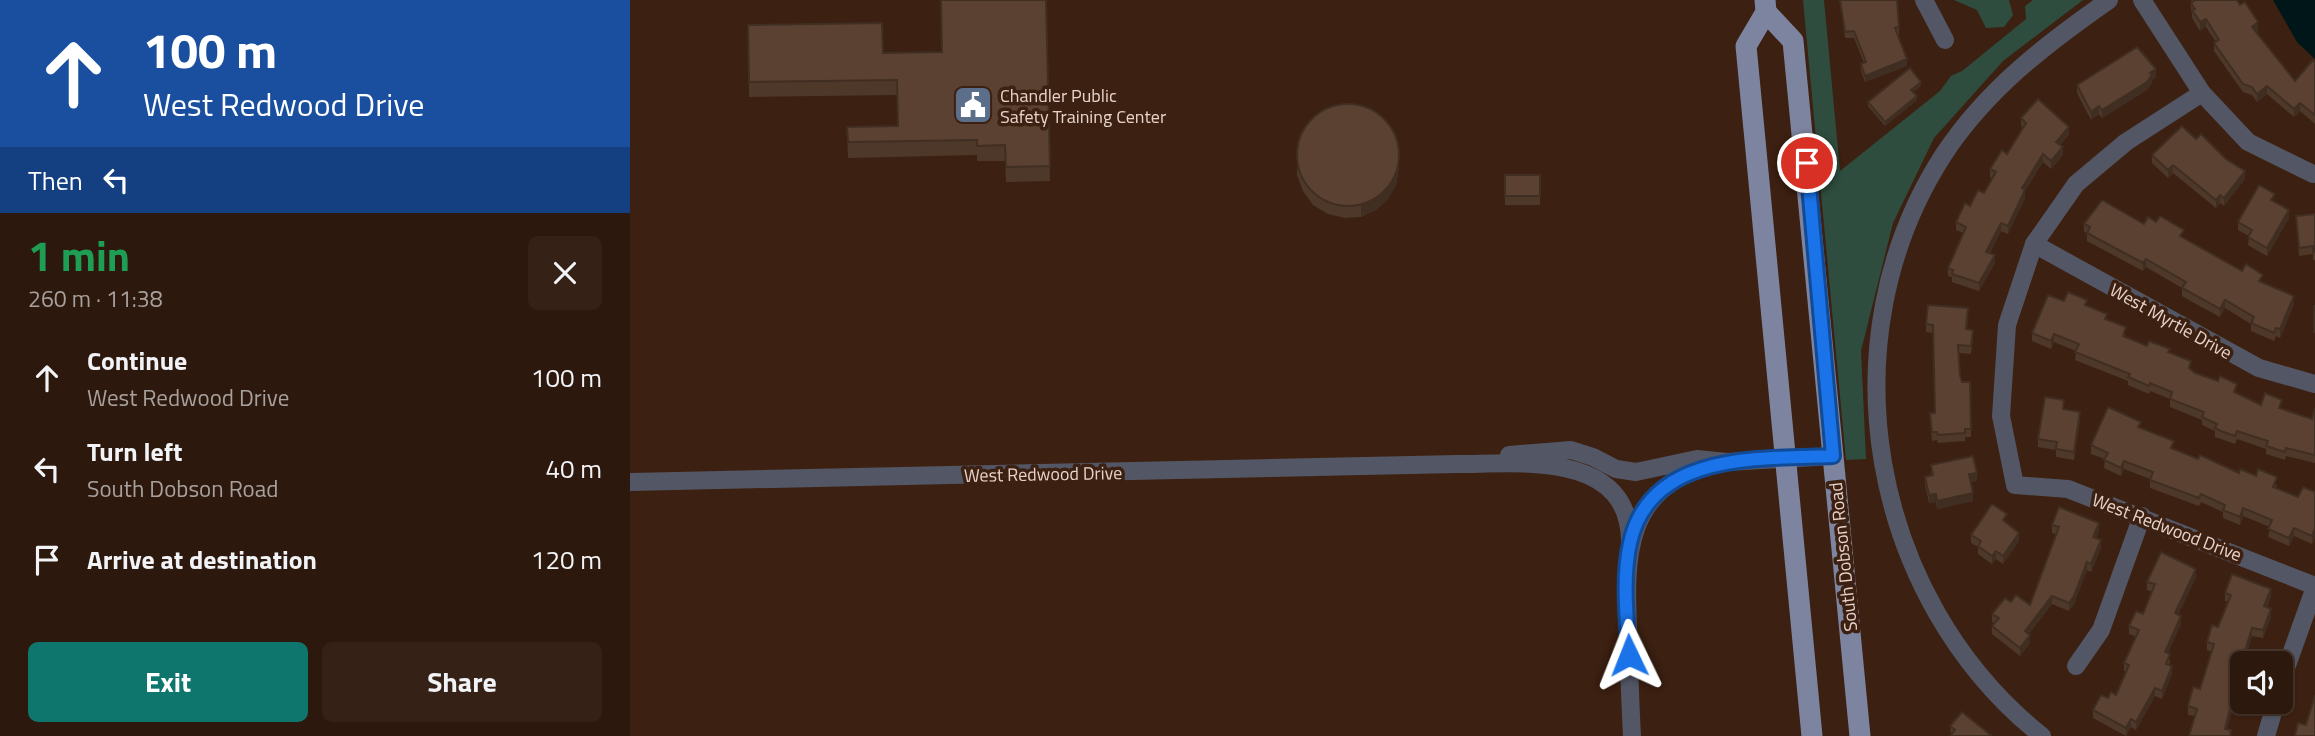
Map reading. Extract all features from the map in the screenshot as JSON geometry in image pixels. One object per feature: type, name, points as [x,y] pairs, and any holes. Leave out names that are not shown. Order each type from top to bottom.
[{"type":"main road","name":"South Dobson Road","points":[[1812,736],[1746,46],[1765,6],[1793,41],[1860,736]]},
{"type":"street","points":[[1924,0],[1945,40]]},
{"type":"street","points":[[2042,736],[1979,677],[1936,613],[1911,565],[1892,509],[1880,452],[1877,422],[1878,350],[1883,312],[1900,244],[1944,155],[2003,82],[2065,30],[2109,0]]},
{"type":"street","points":[[2142,0],[2202,93],[2248,142],[2313,174]]},
{"type":"street","points":[[2034,244],[2076,184],[2126,142],[2202,93]]},
{"type":"street","name":"West Redwood Drive","points":[[2034,244],[2007,325],[2001,416],[2015,485],[2068,489],[2315,586]]},
{"type":"street","name":"West Myrtle Drive","points":[[2034,244],[2259,368],[2315,384]]},
{"type":"street","name":"West Redwood Drive","points":[[1457,464],[1559,450],[1584,453],[1626,472],[1649,471],[1682,460],[1727,461],[1833,456]]},
{"type":"street","points":[[1632,736],[1626,575],[1630,540],[1646,508],[1667,487],[1685,474],[1727,461]]},
{"type":"street","name":"West Redwood Drive","points":[[630,482],[1457,464],[1556,466],[1593,477],[1609,487],[1622,503],[1630,540]]},
{"type":"street","points":[[2076,666],[2101,630],[2142,516]]},
{"type":"street","points":[[2292,651],[2315,586]]},
{"type":"street","points":[[2266,736],[2272,714]]},
{"type":"green space","points":[[1803,0],[1824,0],[1840,171],[1940,91],[1951,76],[1962,71],[2026,19],[2025,6],[2033,0],[2083,0],[2003,61],[1934,138],[1893,223],[1861,351],[1866,459],[1846,460]]},
{"type":"green space","points":[[1954,0],[2009,0],[2013,15],[2004,27],[1986,28],[1977,10]]},
{"type":"shaded area","points":[[2273,0],[2315,0],[2315,59],[2297,42]]},
{"type":"building","name":"Chandler Public Safety Training Center","points":[[941,0],[1046,0],[1050,166],[1006,167],[1005,145],[977,146],[977,140],[848,142],[847,127],[898,126],[897,80],[749,82],[748,25],[882,23],[883,53],[942,52]]},
{"type":"building","points":[[1840,0],[1897,0],[1899,27],[1895,28],[1907,59],[1865,76],[1861,64],[1866,62],[1854,31],[1845,32]]},
{"type":"building","points":[[2195,0],[2237,0],[2240,5],[2245,2],[2258,22],[2252,27],[2295,81],[2313,60],[2315,115],[2300,103],[2294,109],[2267,86],[2257,94],[2252,87],[2243,84],[2214,43],[2219,40],[2206,19],[2200,22],[2192,10],[2195,9],[2191,3]]},
{"type":"building","points":[[2137,47],[2156,69],[2150,73],[2152,75],[2147,82],[2102,110],[2099,106],[2091,112],[2077,85]]},
{"type":"building","points":[[1910,68],[1921,82],[1911,90],[1917,96],[1885,122],[1868,102]]},
{"type":"building","points":[[2038,99],[2069,127],[2056,142],[2063,147],[2051,161],[2043,154],[2022,188],[2025,190],[2008,226],[2001,223],[1986,252],[1995,255],[1979,283],[1952,274],[1953,270],[1948,268],[1966,227],[1956,222],[1965,203],[1970,206],[1978,190],[1984,193],[1996,172],[1990,169],[2002,150],[2007,154],[2026,123],[2021,118]]},
{"type":"building","points":[[1348,104],[1367,108],[1384,119],[1395,136],[1399,155],[1395,174],[1384,191],[1367,202],[1348,206],[1329,202],[1312,191],[1301,174],[1297,155],[1301,136],[1312,119],[1329,108]]},
{"type":"building","points":[[2182,126],[2196,139],[2201,134],[2226,159],[2245,171],[2224,198],[2220,195],[2216,200],[2173,165],[2168,170],[2152,155]]},
{"type":"building","points":[[1505,175],[1540,175],[1540,196],[1505,196]]},
{"type":"building","points":[[2259,185],[2275,194],[2271,200],[2289,210],[2267,248],[2248,237],[2252,230],[2238,222]]},
{"type":"building","points":[[2102,200],[2144,224],[2148,217],[2156,222],[2160,216],[2184,230],[2180,236],[2242,271],[2246,264],[2263,275],[2259,281],[2294,296],[2280,329],[2276,328],[2274,333],[2251,323],[2254,317],[2225,300],[2220,309],[2182,288],[2186,282],[2146,259],[2143,263],[2087,233],[2090,227],[2084,224]]},
{"type":"building","points":[[2315,214],[2313,252],[2313,246],[2299,248],[2296,216]]},
{"type":"building","points":[[2068,292],[2087,300],[2085,305],[2107,314],[2105,319],[2126,327],[2123,336],[2147,346],[2149,341],[2170,349],[2168,352],[2191,361],[2189,368],[2195,373],[2218,381],[2220,376],[2237,384],[2234,392],[2261,405],[2265,393],[2282,400],[2279,408],[2312,419],[2315,408],[2315,455],[2286,448],[2285,452],[2266,446],[2268,441],[2237,431],[2235,436],[2221,431],[2215,428],[2217,424],[2202,417],[2204,412],[2170,399],[2172,392],[2150,383],[2149,386],[2128,377],[2130,374],[2075,352],[2079,344],[2054,334],[2051,341],[2032,333],[2048,295],[2064,301]]},
{"type":"building","points":[[1928,305],[1968,308],[1966,329],[1973,330],[1971,346],[1958,345],[1962,382],[1970,382],[1971,429],[1965,429],[1965,433],[1938,435],[1937,432],[1932,432],[1930,413],[1935,413],[1933,325],[1926,324]]},
{"type":"building","points":[[2045,397],[2064,400],[2063,409],[2080,412],[2074,452],[2056,449],[2057,442],[2038,439]]},
{"type":"building","points":[[2108,407],[2141,422],[2138,427],[2174,441],[2171,448],[2198,459],[2200,455],[2239,473],[2240,469],[2256,476],[2258,469],[2277,477],[2273,487],[2298,497],[2303,487],[2315,492],[2315,528],[2312,536],[2294,528],[2289,538],[2268,529],[2272,520],[2243,508],[2240,517],[2223,510],[2225,505],[2201,494],[2199,498],[2150,480],[2153,472],[2124,461],[2121,468],[2104,460],[2108,453],[2091,445]]},
{"type":"building","points":[[1973,456],[1977,473],[1969,474],[1973,493],[1937,501],[1936,494],[1929,495],[1925,477],[1933,475],[1931,465]]},
{"type":"building","points":[[1992,504],[2007,514],[2003,520],[2019,533],[2003,556],[1996,551],[1992,556],[1978,546],[1981,541],[1971,535]]},
{"type":"building","points":[[2059,507],[2099,523],[2093,537],[2101,540],[2091,564],[2087,562],[2069,603],[2052,596],[2025,631],[2030,635],[2020,648],[1992,626],[1999,618],[1992,614],[2005,598],[2011,602],[2016,595],[2030,605],[2059,527],[2052,525]]},
{"type":"building","points":[[2161,552],[2196,569],[2175,613],[2181,616],[2165,652],[2170,654],[2166,664],[2172,666],[2162,691],[2155,688],[2136,722],[2131,719],[2126,728],[2093,710],[2101,695],[2108,698],[2111,692],[2116,695],[2129,665],[2124,663],[2139,630],[2129,626],[2136,611],[2143,614],[2155,584],[2147,582]]},
{"type":"building","points":[[2232,574],[2271,589],[2264,606],[2271,609],[2263,630],[2252,628],[2245,651],[2230,651],[2230,710],[2225,729],[2231,730],[2230,736],[2189,736],[2197,709],[2188,706],[2193,687],[2200,689],[2214,644],[2207,642],[2212,625],[2218,627],[2231,595],[2225,593]]},
{"type":"building","points":[[2315,695],[2315,736],[2295,736],[2298,723],[2306,725]]},
{"type":"building","points":[[1962,712],[1992,736],[1950,736],[1955,730],[1950,726]]},
{"type":"place","name":"Chandler Public Safety Training Center","points":[[973,105]]},
{"type":"route","points":[[1629,655],[1626,562],[1630,540],[1639,518],[1657,496],[1685,474],[1727,461],[1833,456],[1807,163]]}]
